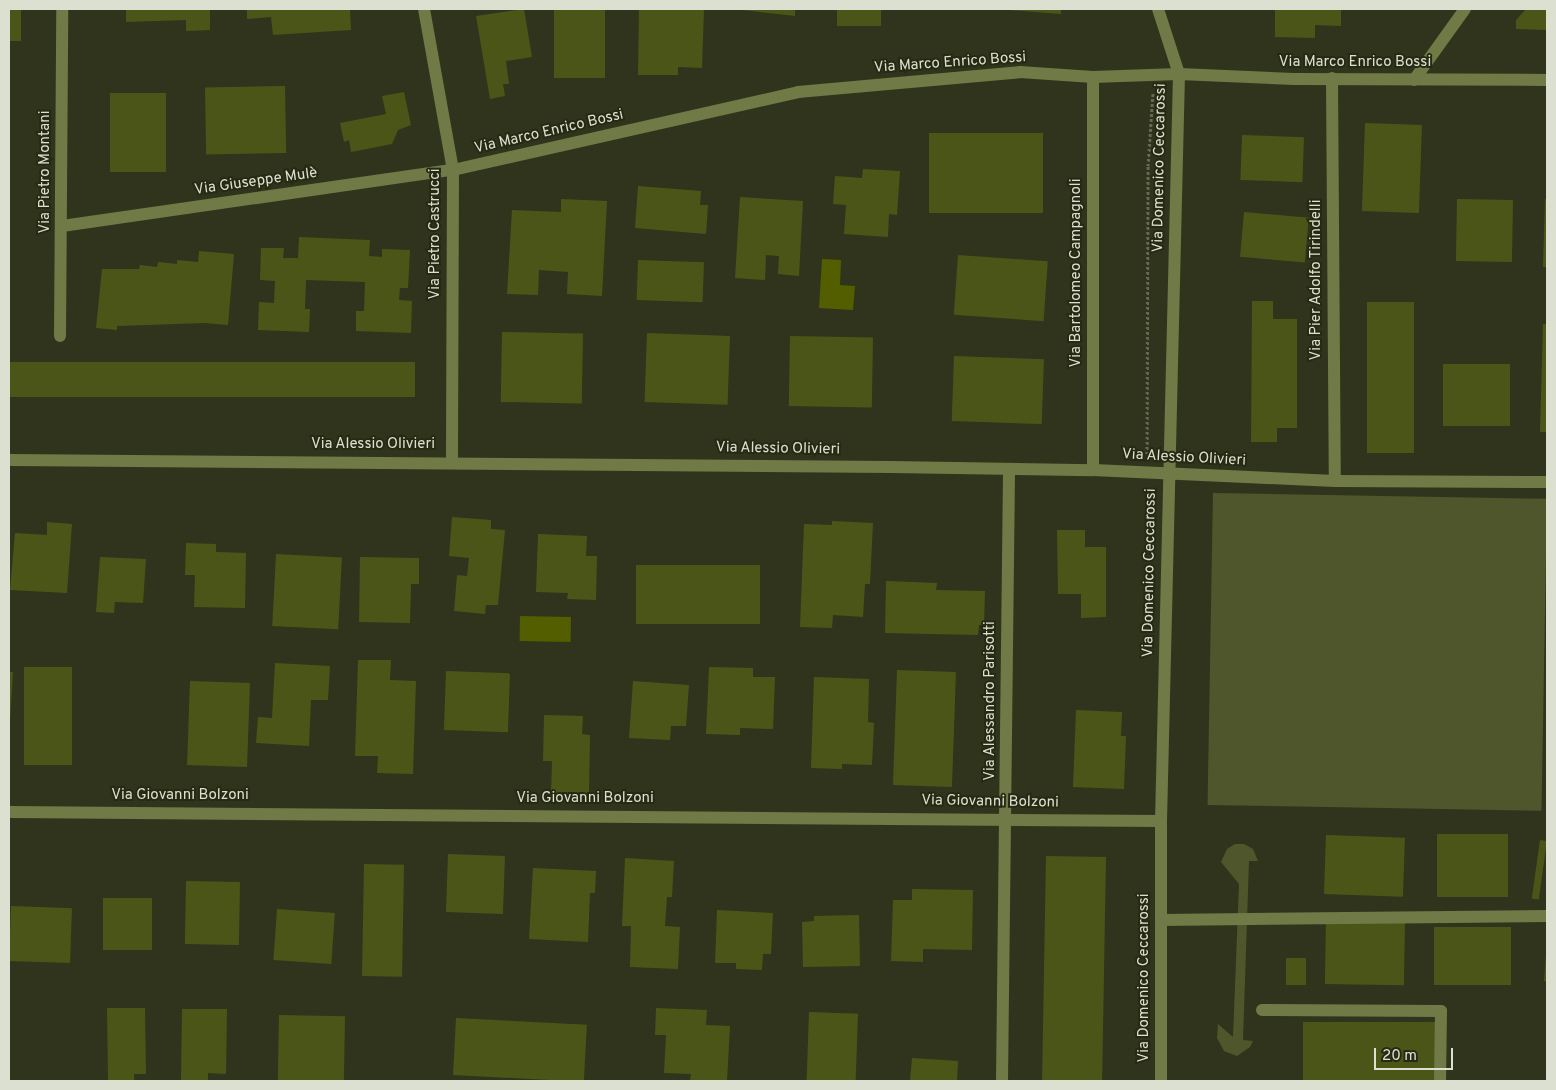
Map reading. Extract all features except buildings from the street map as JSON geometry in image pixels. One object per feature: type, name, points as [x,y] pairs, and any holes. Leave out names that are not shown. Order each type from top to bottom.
[{"type":"street","name":"Via Pietro Montani","points":[[60,336],[62,9]]},
{"type":"street","name":"Via Pietro Castrucci","points":[[424,9],[453,170],[452,462]]},
{"type":"street","name":"Via Domenico Ceccarossi","points":[[1158,9],[1179,74],[1161,821],[1161,1081]]},
{"type":"street","points":[[1414,80],[1465,9]]},
{"type":"street","name":"Via Marco Enrico Bossi","points":[[453,170],[798,92],[1020,72],[1093,77],[1179,74],[1294,80],[1332,78],[1547,80]]},
{"type":"street","name":"Via Bartolomeo Campagnoli","points":[[1093,77],[1093,470]]},
{"type":"street","name":"Via Pier Adolfo Tirindelli","points":[[1332,78],[1335,481]]},
{"type":"street","name":"Via Giuseppe Mulè","points":[[62,226],[453,170]]},
{"type":"street","name":"Via Alessio Olivieri","points":[[9,460],[452,462],[1009,471],[1093,470],[1335,481],[1547,482]]},
{"type":"street","name":"Via Alessandro Parisotti","points":[[1002,1081],[1007,817],[1009,471]]},
{"type":"street","name":"Via Giovanni Bolzoni","points":[[9,812],[1007,817],[1161,821]]},
{"type":"street","points":[[1161,920],[1547,916]]},
{"type":"street","points":[[1262,1010],[1441,1011],[1440,1081]]},
{"type":"shaded area","points":[[822,259],[841,260],[840,285],[855,286],[853,310],[819,308]]},
{"type":"shaded area","points":[[1213,493],[1547,499],[1542,811],[1208,805]]},
{"type":"shaded area","points":[[520,616],[571,617],[571,642],[520,641]]},
{"type":"shaded area","points":[[1235,844],[1244,844],[1253,849],[1258,861],[1249,861],[1243,1040],[1253,1041],[1250,1047],[1237,1056],[1224,1051],[1217,1038],[1218,1024],[1233,1037],[1239,884],[1221,862],[1227,849]]}]
